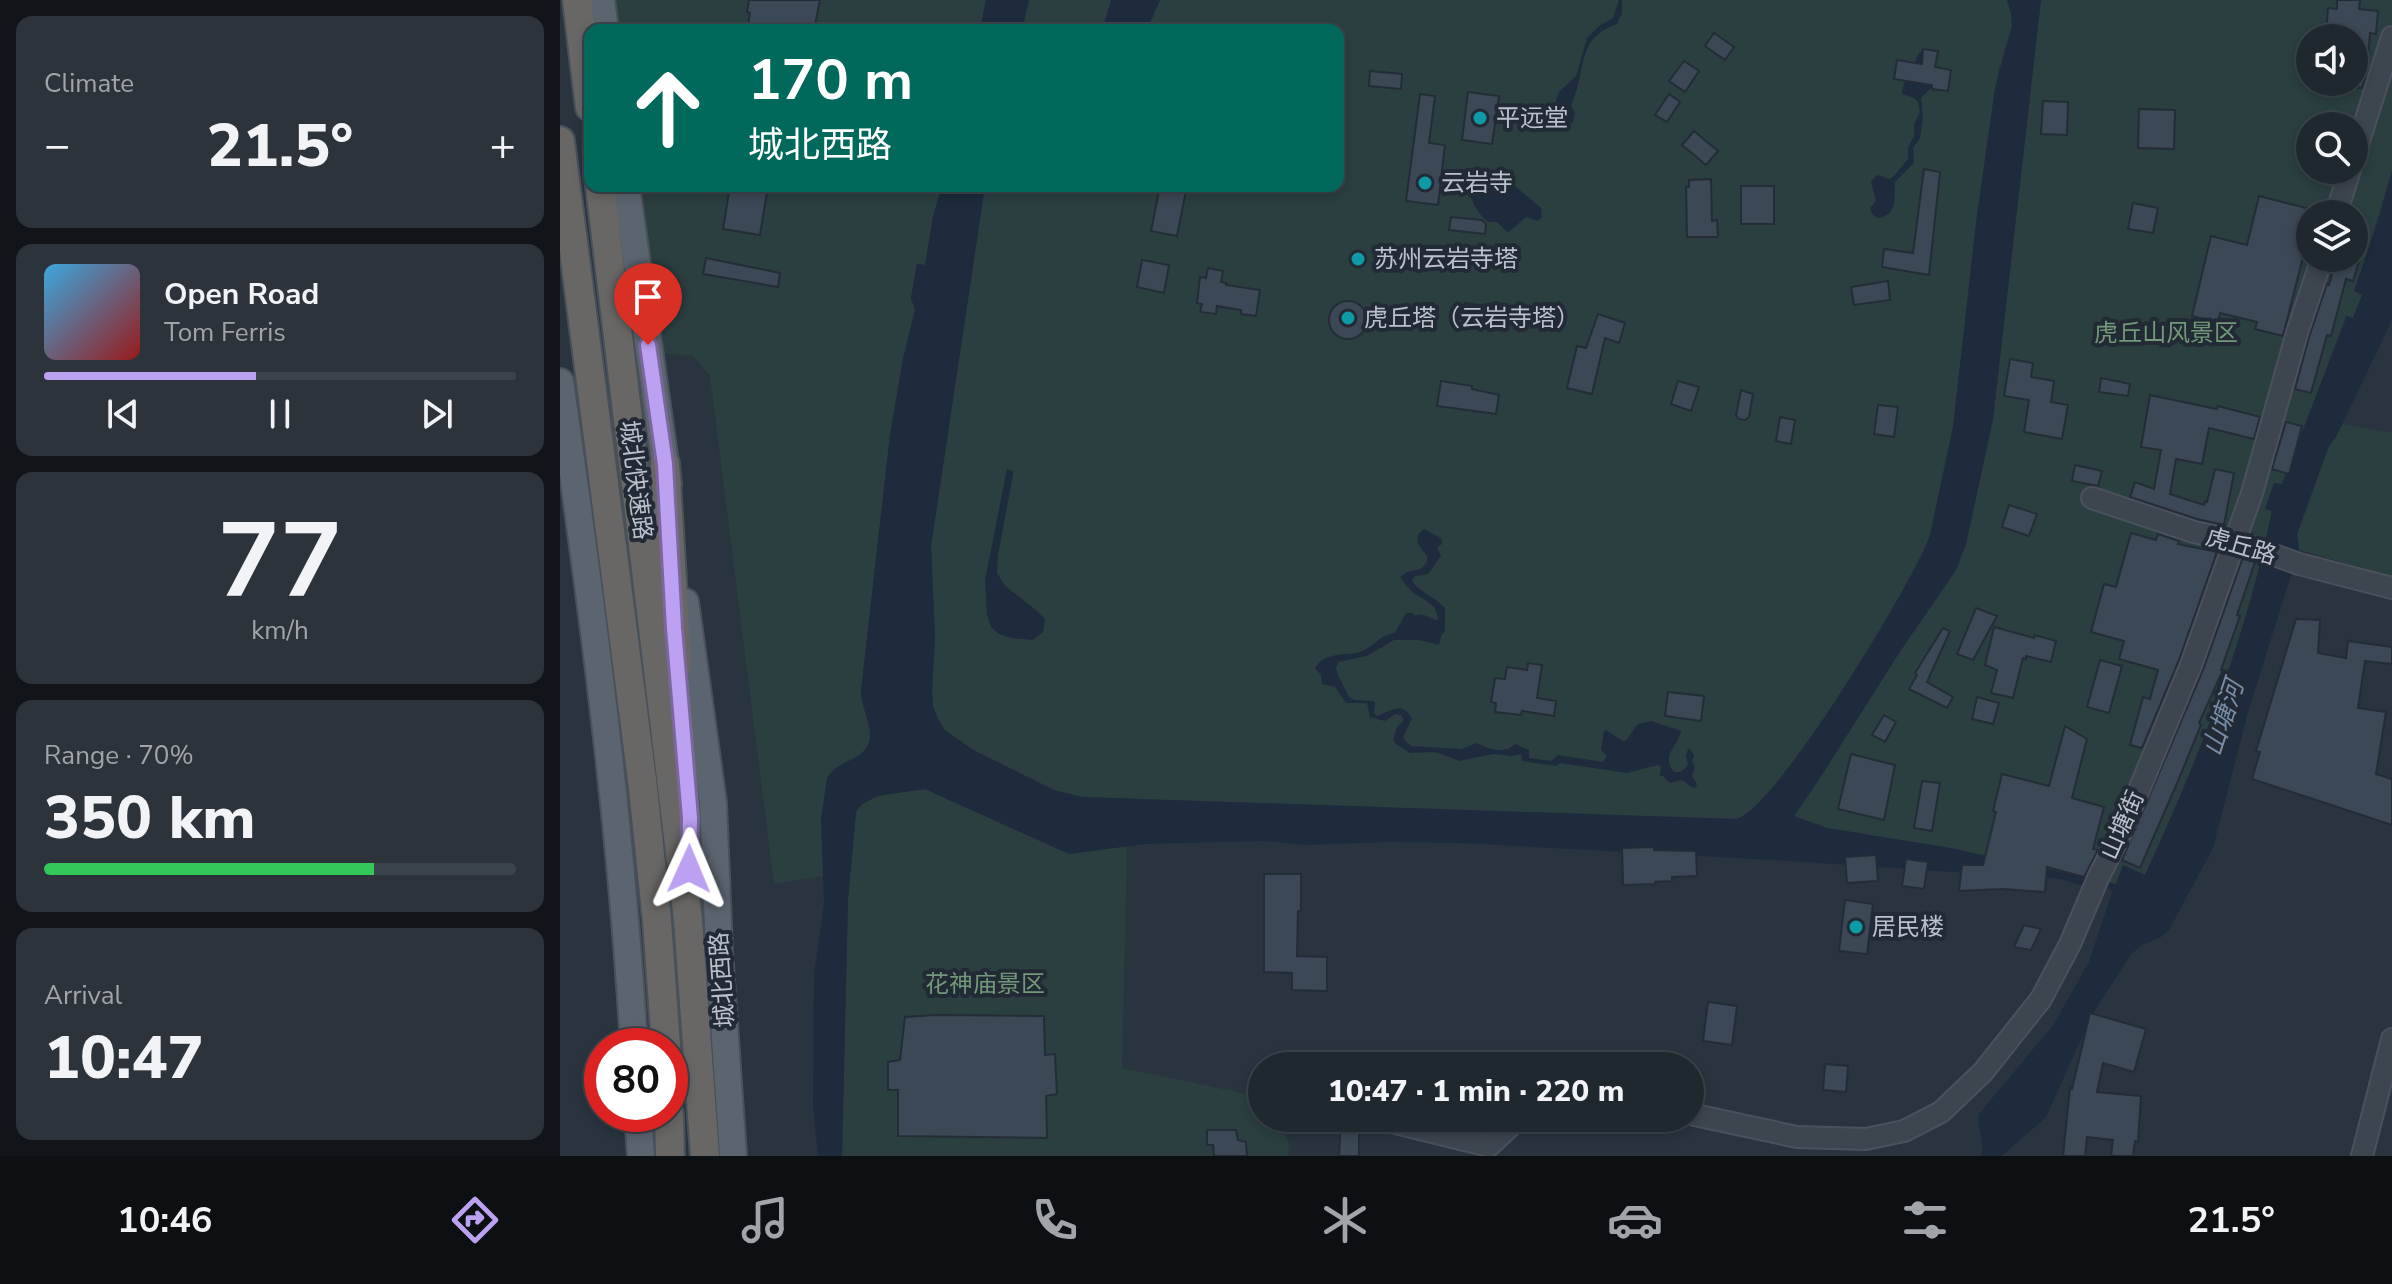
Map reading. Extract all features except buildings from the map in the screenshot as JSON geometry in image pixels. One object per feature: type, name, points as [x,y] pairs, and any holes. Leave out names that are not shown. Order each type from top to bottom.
[{"type":"highway","points":[[577,0],[584,58]]},
{"type":"highway","name":"城北快速路","points":[[560,141],[643,788],[665,1028]]},
{"type":"highway","name":"城北快速路","points":[[601,192],[671,760],[688,920],[705,1156]]},
{"type":"highway","points":[[665,464],[674,628],[690,818],[688,920]]},
{"type":"highway","points":[[669,1132],[670,1156]]},
{"type":"main road","points":[[601,0],[604,24]]},
{"type":"main road","name":"城北西路","points":[[627,192],[713,803],[733,1156]]},
{"type":"main road","points":[[560,382],[611,760],[633,1028]]},
{"type":"main road","points":[[639,1132],[641,1156]]},
{"type":"street","points":[[2368,113],[2392,37]]},
{"type":"street","name":"山塘街","points":[[1704,1117],[1797,1137],[1866,1139],[1904,1131],[1941,1112],[1983,1072],[2041,999],[2121,833],[2191,665],[2236,541],[2317,272]]},
{"type":"street","name":"虎丘路","points":[[2092,498],[2194,532],[2236,541],[2299,564],[2392,588]]},
{"type":"street","points":[[2362,1156],[2392,1039]]},
{"type":"street","points":[[1423,1132],[1489,1151],[1506,1132]]},
{"type":"green space","points":[[611,0],[986,0],[981,24],[614,24]]},
{"type":"green space","points":[[1029,0],[2007,0],[2012,26],[1999,68],[1977,215],[1953,427],[1930,535],[1906,585],[1834,702],[1803,748],[1750,812],[1737,819],[1687,818],[1082,797],[1054,790],[973,750],[945,730],[933,706],[935,638],[931,546],[984,192],[1344,192],[1344,24],[1023,24]]},
{"type":"green space","name":"虎丘山风景区","points":[[2041,0],[2392,0],[2392,171],[2368,249],[2368,200],[2296,200],[2296,272],[2361,272],[2355,292],[2362,295],[2353,318],[2346,316],[2282,485],[2274,484],[2265,508],[2272,510],[2235,650],[2202,742],[2145,875],[2116,885],[1950,848],[1827,828],[1793,816],[1956,570],[1966,544],[1993,419]]},
{"type":"green space","points":[[635,192],[940,192],[925,265],[917,264],[911,298],[915,309],[890,435],[861,691],[870,741],[858,757],[844,763],[821,820],[824,876],[774,884],[710,376],[693,356],[655,353]]},
{"type":"green space","points":[[2343,424],[2392,433],[2392,576],[2299,550],[2297,534],[2329,446]]},
{"type":"green space","name":"花神庙景区","points":[[925,789],[1069,854],[1127,846],[1122,1068],[1248,1094],[1248,1132],[1283,1132],[1289,1143],[1288,1156],[842,1156],[848,899],[856,812],[869,800],[897,792]]},
{"type":"water","points":[[986,0],[1029,0],[1023,24],[981,24]]},
{"type":"water","points":[[1111,0],[1160,0],[1150,24],[1104,24]]},
{"type":"water","points":[[1619,0],[1622,0],[1622,13],[1617,24],[1594,38],[1584,57],[1571,105],[1575,113],[1573,122],[1563,130],[1557,130],[1549,125],[1550,106],[1576,76],[1587,38],[1613,18]]},
{"type":"water","name":"山塘河","points":[[2007,0],[2041,0],[1993,419],[1966,544],[1956,570],[1794,816],[1827,828],[1950,848],[2116,884],[2123,865],[2145,875],[2202,742],[2235,651],[2262,558],[2272,511],[2265,509],[2274,483],[2282,484],[2347,316],[2353,318],[2362,295],[2354,291],[2361,272],[2368,272],[2368,250],[2392,171],[2392,320],[2329,446],[2297,534],[2299,550],[2248,712],[2213,848],[2169,930],[2131,954],[2092,1015],[2046,1117],[2002,1156],[1981,1156],[1979,1114],[2054,1024],[2089,962],[2113,889],[2008,873],[1461,843],[1180,843],[1145,844],[1069,854],[925,789],[877,796],[861,805],[856,812],[848,899],[842,1156],[818,1156],[813,1107],[814,975],[824,903],[821,820],[827,778],[864,750],[870,735],[861,691],[890,435],[915,310],[911,298],[917,264],[925,265],[940,192],[984,192],[931,546],[935,638],[933,706],[945,730],[973,750],[1054,790],[1082,797],[1737,819],[1756,805],[1812,736],[1873,642],[1930,535],[1953,427],[1995,88],[2012,26]]},
{"type":"water","points":[[1923,50],[1931,50],[1929,66],[1934,68],[1931,88],[1921,98],[1923,118],[1920,138],[1913,148],[1914,163],[1895,182],[1892,210],[1884,217],[1877,218],[1870,208],[1876,201],[1871,182],[1877,175],[1889,179],[1893,177],[1908,159],[1914,124],[1920,112],[1914,98],[1902,94],[1904,82],[1912,82],[1916,60]]},
{"type":"water","points":[[1469,180],[1516,187],[1541,208],[1542,217],[1538,221],[1526,217],[1509,232],[1497,222],[1488,222],[1472,201],[1466,186]]},
{"type":"water","points":[[1386,243],[1414,251],[1407,270],[1394,273],[1383,266]]},
{"type":"water","points":[[1007,469],[1013,471],[1013,475],[997,573],[1005,586],[1045,619],[1043,632],[1033,640],[999,634],[991,627],[987,615],[985,580]]},
{"type":"water","points":[[1424,529],[1441,538],[1442,544],[1437,547],[1441,556],[1428,574],[1415,576],[1412,581],[1445,608],[1445,631],[1439,645],[1419,640],[1394,640],[1367,656],[1338,662],[1336,669],[1349,697],[1373,701],[1377,716],[1396,709],[1408,713],[1412,719],[1403,737],[1412,746],[1461,749],[1477,743],[1501,750],[1515,744],[1529,750],[1529,758],[1551,761],[1558,755],[1603,762],[1607,756],[1601,750],[1604,731],[1625,741],[1638,724],[1651,721],[1681,731],[1669,756],[1670,766],[1674,772],[1681,772],[1688,765],[1686,756],[1688,749],[1691,750],[1695,767],[1692,776],[1696,787],[1682,780],[1670,783],[1660,776],[1661,767],[1658,765],[1627,773],[1522,761],[1521,754],[1493,754],[1459,761],[1435,752],[1410,753],[1393,739],[1397,727],[1404,720],[1401,715],[1395,714],[1385,721],[1370,717],[1367,703],[1346,703],[1335,687],[1322,684],[1321,675],[1315,668],[1320,662],[1331,656],[1362,651],[1395,633],[1406,613],[1438,620],[1432,605],[1413,592],[1400,577],[1421,569],[1427,562],[1417,539]]},
{"type":"place","name":"平远堂","points":[[1480,118]]},
{"type":"place","name":"云岩寺","points":[[1425,183]]},
{"type":"place","name":"苏州云岩寺塔","points":[[1358,259]]},
{"type":"place","name":"虎丘塔（云岩寺塔）","points":[[1348,318]]},
{"type":"place","name":"居民楼","points":[[1856,927]]},
{"type":"route","points":[[648,345],[665,464],[674,628],[690,818],[689,869]]}]
